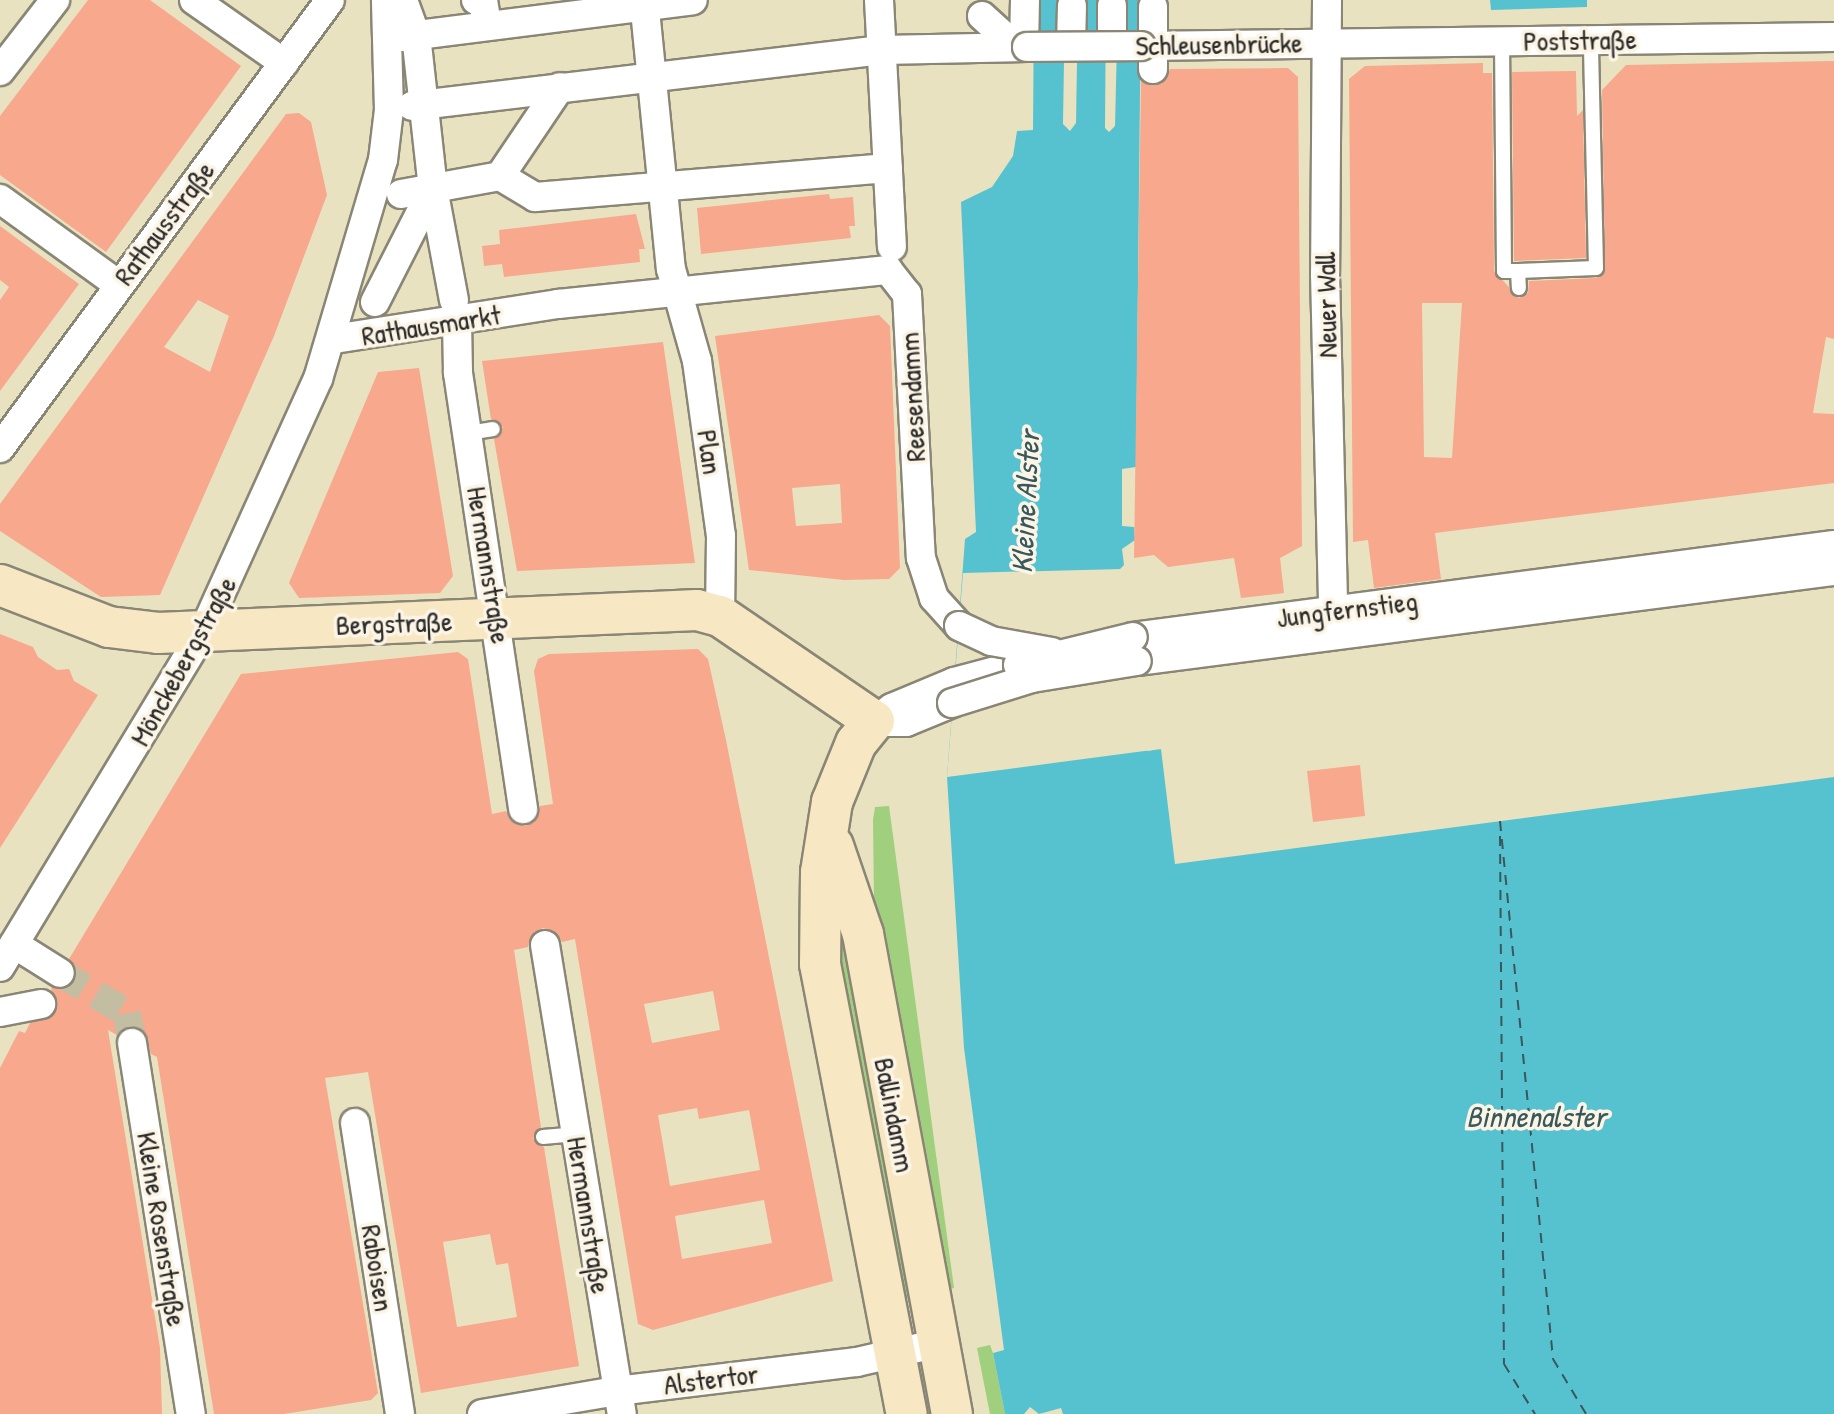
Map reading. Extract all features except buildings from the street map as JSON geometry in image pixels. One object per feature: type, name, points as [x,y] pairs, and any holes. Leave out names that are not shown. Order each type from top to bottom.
[{"type":"street","points":[[0,71],[55,0]]},
{"type":"street","points":[[194,0],[284,63]]},
{"type":"street","name":"Rathausstraße","points":[[0,448],[330,0]]},
{"type":"street","name":"Rathausmarkt","points":[[386,0],[389,110],[383,160],[334,339],[456,311],[681,290]]},
{"type":"street","name":"Hermannstraße","points":[[403,0],[418,105],[480,431],[498,619],[523,809]]},
{"type":"street","points":[[476,0],[483,0],[487,26]]},
{"type":"street","points":[[409,36],[644,3],[693,0]]},
{"type":"street","points":[[879,0],[892,247]]},
{"type":"street","points":[[1022,47],[1025,0]]},
{"type":"street","name":"Neuer Wall","points":[[1327,0],[1325,274],[1333,611]]},
{"type":"street","name":"Plan","points":[[644,3],[671,269],[681,290],[697,361],[721,536],[720,616]]},
{"type":"street","points":[[1071,46],[1072,6]]},
{"type":"street","name":"Schleusenbrücke","points":[[1112,6],[1112,46]]},
{"type":"street","points":[[1148,54],[1153,7]]},
{"type":"street","points":[[982,16],[1022,47]]},
{"type":"street","name":"Poststraße","points":[[1327,42],[1834,37]]},
{"type":"street","name":"Schleusenbrücke","points":[[418,105],[882,50],[1112,46],[1148,54],[1327,42]]},
{"type":"street","points":[[500,176],[560,87]]},
{"type":"street","points":[[401,194],[500,176],[535,197],[888,168]]},
{"type":"street","points":[[375,302],[433,188]]},
{"type":"street","points":[[0,199],[119,285]]},
{"type":"street","name":"Reesendamm","points":[[681,290],[875,269],[888,270],[903,283],[921,558],[934,598],[959,626],[991,641],[1057,653]]},
{"type":"street","name":"Mönckebergstraße","points":[[7,956],[204,630],[258,521],[334,339]]},
{"type":"street","name":"Jungfernstieg","points":[[953,693],[1032,678],[1135,649],[1333,611],[1834,545]]},
{"type":"street","name":"Bergstraße","points":[[0,555],[71,609]]},
{"type":"street","name":"Jungfernstieg","points":[[864,717],[906,722],[953,693],[1057,653],[1135,649],[1834,571]]},
{"type":"street","name":"Bergstraße","points":[[0,585],[121,630],[204,630],[697,610],[720,616]]},
{"type":"street","points":[[720,616],[864,717]]},
{"type":"street","name":"Ballindamm","points":[[864,717],[830,819],[821,872],[820,964],[907,1414]]},
{"type":"street","name":"Ballindamm","points":[[830,819],[838,869],[863,934],[952,1414]]},
{"type":"street","name":"Hermannstraße","points":[[545,945],[620,1402]]},
{"type":"street","points":[[7,956],[60,973]]},
{"type":"street","points":[[0,1012],[41,1004]]},
{"type":"street","name":"Kleine Rosenstraße","points":[[132,1043],[191,1414]]},
{"type":"street","name":"Raboisen","points":[[355,1123],[374,1169],[400,1414]]},
{"type":"street","name":"Alstertor","points":[[482,1414],[620,1402],[939,1343]]},
{"type":"lane","points":[[1502,41],[1504,271],[1518,271],[1596,268],[1591,40]]},
{"type":"lane","points":[[1518,271],[1519,288]]},
{"type":"lane","points":[[543,1137],[576,1134]]},
{"type":"green space","points":[[889,806],[954,1288],[941,1291],[874,904],[873,820],[875,807]]},
{"type":"green space","points":[[836,896],[916,1297],[901,1300],[840,986]]},
{"type":"green space","points":[[990,1345],[1005,1414],[990,1414],[977,1348]]},
{"type":"water","name":"Binnenalster","points":[[1034,0],[1065,0],[1063,124],[1070,131],[1076,123],[1078,0],[1106,0],[1105,128],[1109,132],[1115,126],[1118,0],[1141,0],[1136,467],[1122,469],[1122,526],[1134,527],[1135,540],[1122,549],[1124,565],[1118,571],[1147,751],[1161,749],[1175,864],[1834,777],[1834,1414],[1063,1414],[1061,1408],[1039,1414],[1030,1407],[1024,1414],[1005,1414],[993,1353],[1004,1350],[964,1048],[947,777],[965,539],[976,532],[961,202],[992,187],[1013,156],[1017,131],[1033,130]]},
{"type":"water","points":[[1490,0],[1587,0],[1587,7],[1491,10]]},
{"type":"pier","points":[[1122,569],[1152,750],[947,777],[963,573]]},
{"type":"ferry route","points":[[1500,821],[1553,1359],[1586,1414]]},
{"type":"ferry route","points":[[1500,836],[1504,1364],[1535,1414]]},
{"type":"tunnel","points":[[60,973],[127,1013],[132,1043]]},
{"type":"water label","name":"Kleine Alster","points":[[1025,502]]}]
